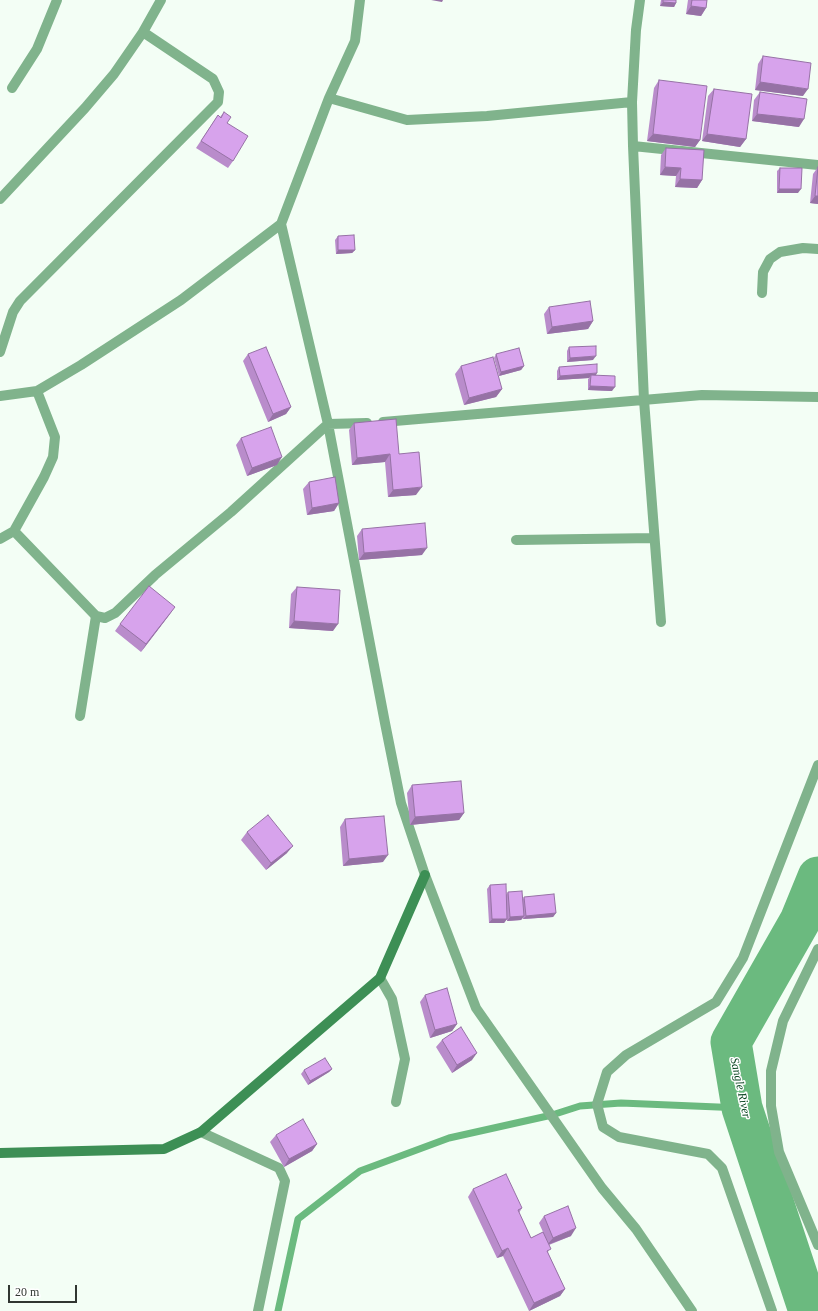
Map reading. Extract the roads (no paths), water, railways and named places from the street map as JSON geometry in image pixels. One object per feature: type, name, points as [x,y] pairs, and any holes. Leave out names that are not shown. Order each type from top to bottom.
[{"type":"street","points":[[12,88],[37,49],[58,0]]},
{"type":"street","points":[[0,200],[105,86],[143,32],[161,0]]},
{"type":"street","points":[[0,396],[37,391],[81,365],[181,300],[281,224],[329,98],[355,41],[360,0]]},
{"type":"street","points":[[640,0],[636,30],[632,102],[633,146],[644,400],[661,622]]},
{"type":"street","points":[[0,352],[13,312],[20,301],[218,102],[219,92],[213,79],[143,32]]},
{"type":"street","points":[[329,98],[407,120],[486,116],[632,102]]},
{"type":"street","points":[[633,146],[818,165]]},
{"type":"street","points":[[281,224],[328,424],[383,716],[401,803],[425,875],[476,1008],[602,1188],[636,1229],[692,1311]]},
{"type":"street","points":[[762,293],[763,272],[770,259],[780,252],[803,248],[818,249]]},
{"type":"street","points":[[0,539],[14,531],[44,477],[52,457],[55,437],[37,391]]},
{"type":"street","points":[[14,531],[96,616],[105,618],[115,614],[155,575],[231,512],[328,424],[402,422],[702,395],[818,397]]},
{"type":"street","points":[[516,540],[654,538]]},
{"type":"street","points":[[80,716],[96,616]]},
{"type":"street","points":[[772,1311],[722,1168],[708,1154],[619,1137],[603,1127],[597,1104],[607,1072],[626,1055],[716,1002],[743,958],[818,765]]},
{"type":"street","points":[[0,1153],[164,1149],[202,1132],[380,978],[425,875]]},
{"type":"street","points":[[818,949],[783,1021],[771,1071],[771,1106],[779,1152],[818,1245]]},
{"type":"street","points":[[380,978],[392,999],[405,1060],[396,1102]]},
{"type":"street","points":[[202,1132],[279,1168],[285,1181],[258,1311]]},
{"type":"waterway","name":"Sangle River","points":[[809,1311],[742,1108],[731,1042],[800,921],[818,877]]},
{"type":"waterway","points":[[278,1311],[298,1219],[360,1171],[449,1138],[552,1115],[580,1106],[621,1103],[742,1108]]}]
